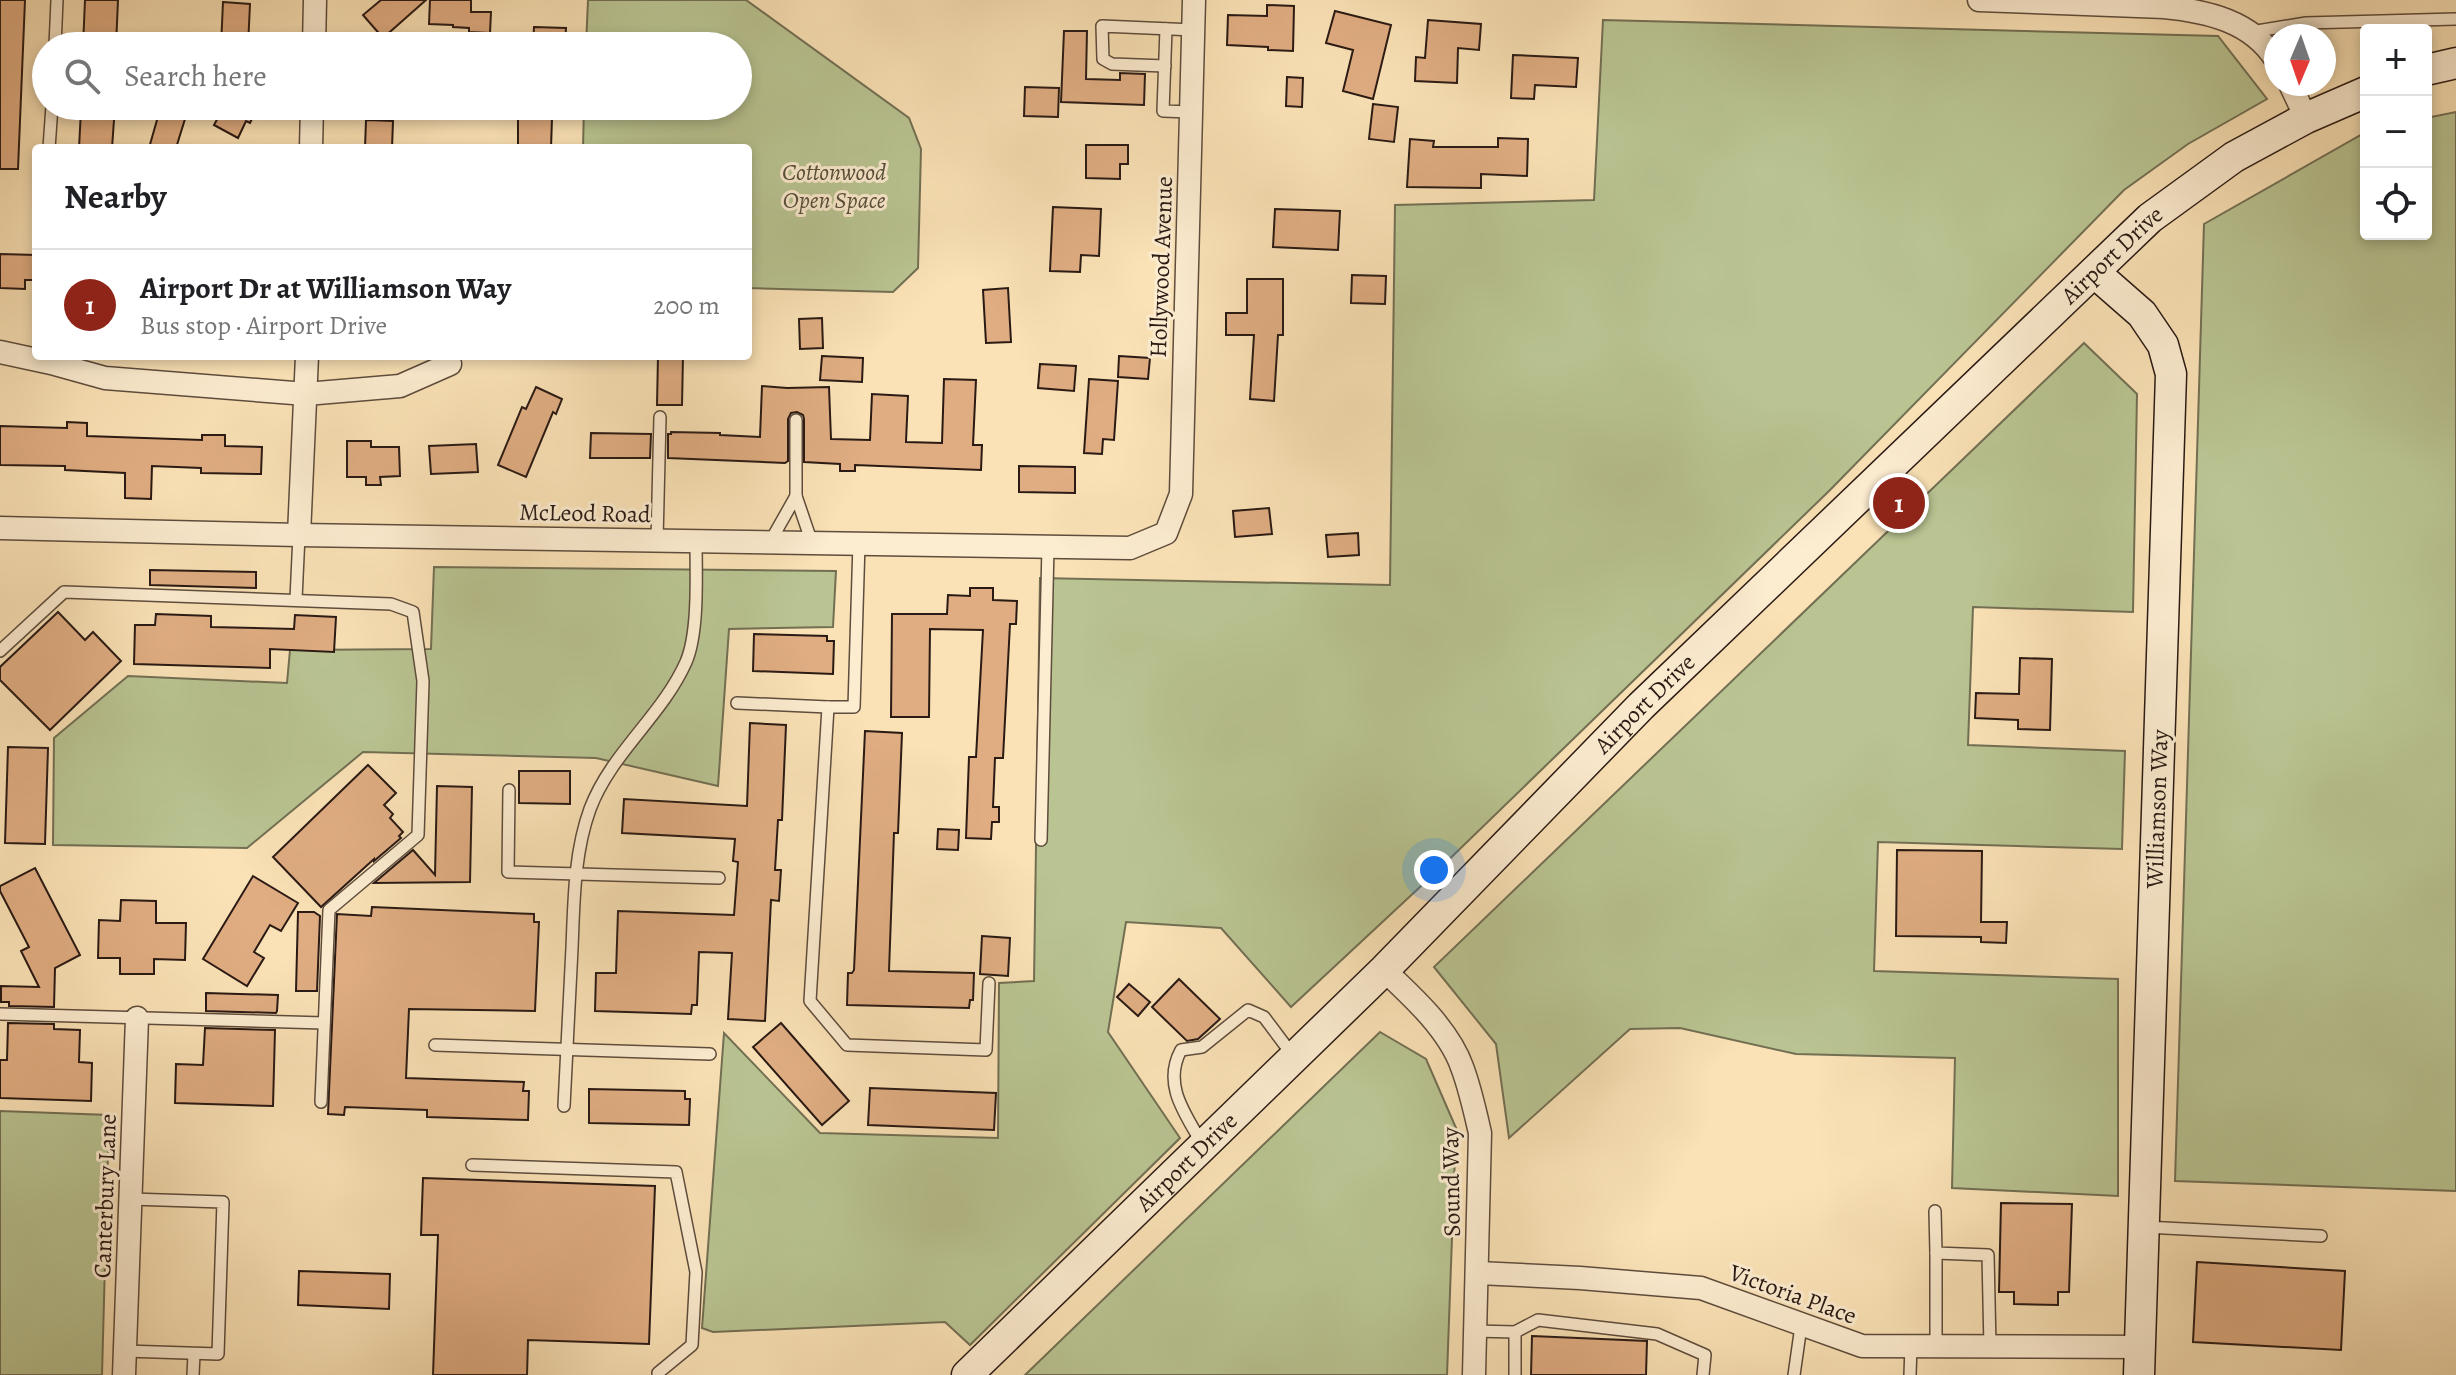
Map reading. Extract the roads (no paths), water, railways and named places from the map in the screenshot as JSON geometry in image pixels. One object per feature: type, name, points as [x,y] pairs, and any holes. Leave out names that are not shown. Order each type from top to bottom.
[{"type":"main road","points":[[2432,69],[2456,63]]},
{"type":"main road","name":"Airport Drive","points":[[967,1375],[1384,970],[1641,706],[2150,218],[2234,157],[2306,118],[2360,95]]},
{"type":"main road","name":"Williamson Way","points":[[2094,272],[2142,314],[2163,345],[2171,374],[2139,1361]]},
{"type":"street","points":[[314,32],[315,0]]},
{"type":"street","name":"Hollywood Avenue","points":[[1166,533],[1181,494],[1194,0]]},
{"type":"street","points":[[1979,0],[2228,10],[2264,44]]},
{"type":"street","points":[[2296,96],[2306,118]]},
{"type":"street","points":[[311,144],[312,120]]},
{"type":"street","points":[[0,352],[32,359]]},
{"type":"street","points":[[37,360],[105,378],[306,394],[400,386],[450,364]]},
{"type":"street","points":[[299,535],[307,360]]},
{"type":"street","name":"McLeod Road","points":[[0,528],[1130,548],[1166,533]]},
{"type":"street","name":"Sound Way","points":[[1384,970],[1424,1008],[1461,1063],[1480,1133],[1474,1375]]},
{"type":"street","name":"Canterbury Lane","points":[[124,1375],[137,1018]]},
{"type":"street","name":"Victoria Place","points":[[1478,1273],[1701,1288],[1862,1346],[1990,1347],[2139,1361]]},
{"type":"lane","points":[[56,32],[57,0]]},
{"type":"lane","points":[[2251,32],[2306,23],[2456,19]]},
{"type":"lane","points":[[1165,66],[1112,64],[1103,59],[1102,26],[1194,30]]},
{"type":"lane","points":[[1166,29],[1163,111],[1191,112]]},
{"type":"lane","points":[[49,144],[51,120]]},
{"type":"lane","points":[[657,540],[660,417]]},
{"type":"lane","points":[[796,420],[796,496],[812,543]]},
{"type":"lane","points":[[770,542],[796,496]]},
{"type":"lane","points":[[296,599],[299,535]]},
{"type":"lane","points":[[564,1106],[576,874],[584,829],[608,772],[667,697],[688,658],[696,612],[696,541]]},
{"type":"lane","points":[[737,703],[854,707],[859,543]]},
{"type":"lane","points":[[1041,840],[1048,547]]},
{"type":"lane","points":[[0,651],[64,592],[391,604],[413,612],[423,681],[418,835],[329,910],[321,1102]]},
{"type":"lane","points":[[828,707],[810,1001],[847,1045],[986,1050],[989,983]]},
{"type":"lane","points":[[509,790],[508,872],[719,878]]},
{"type":"lane","points":[[1204,1145],[1177,1101],[1174,1064],[1181,1050],[1202,1047],[1248,1010],[1264,1017],[1295,1057]]},
{"type":"lane","points":[[0,1014],[324,1023]]},
{"type":"lane","points":[[435,1045],[710,1054]]},
{"type":"lane","points":[[472,1165],[676,1172],[696,1272],[692,1345],[658,1373]]},
{"type":"lane","points":[[125,1351],[218,1354],[223,1202],[131,1199]]},
{"type":"lane","points":[[1935,1211],[1936,1346]]},
{"type":"lane","points":[[2143,1227],[2321,1236]]},
{"type":"lane","points":[[1936,1253],[1988,1255],[1990,1347]]},
{"type":"lane","points":[[1475,1331],[1515,1332],[1538,1320],[1657,1334],[1705,1355],[1703,1375]]},
{"type":"lane","points":[[1794,1375],[1801,1326]]},
{"type":"lane","points":[[1515,1332],[1515,1375]]},
{"type":"lane","points":[[1910,1375],[1911,1346]]},
{"type":"lane","points":[[193,1375],[194,1354]]},
{"type":"place","name":"Airport Dr at Williamson Way","points":[[1899,503]]},
{"type":"park label","name":"Cottonwood Open Space","points":[[834,186]]}]
